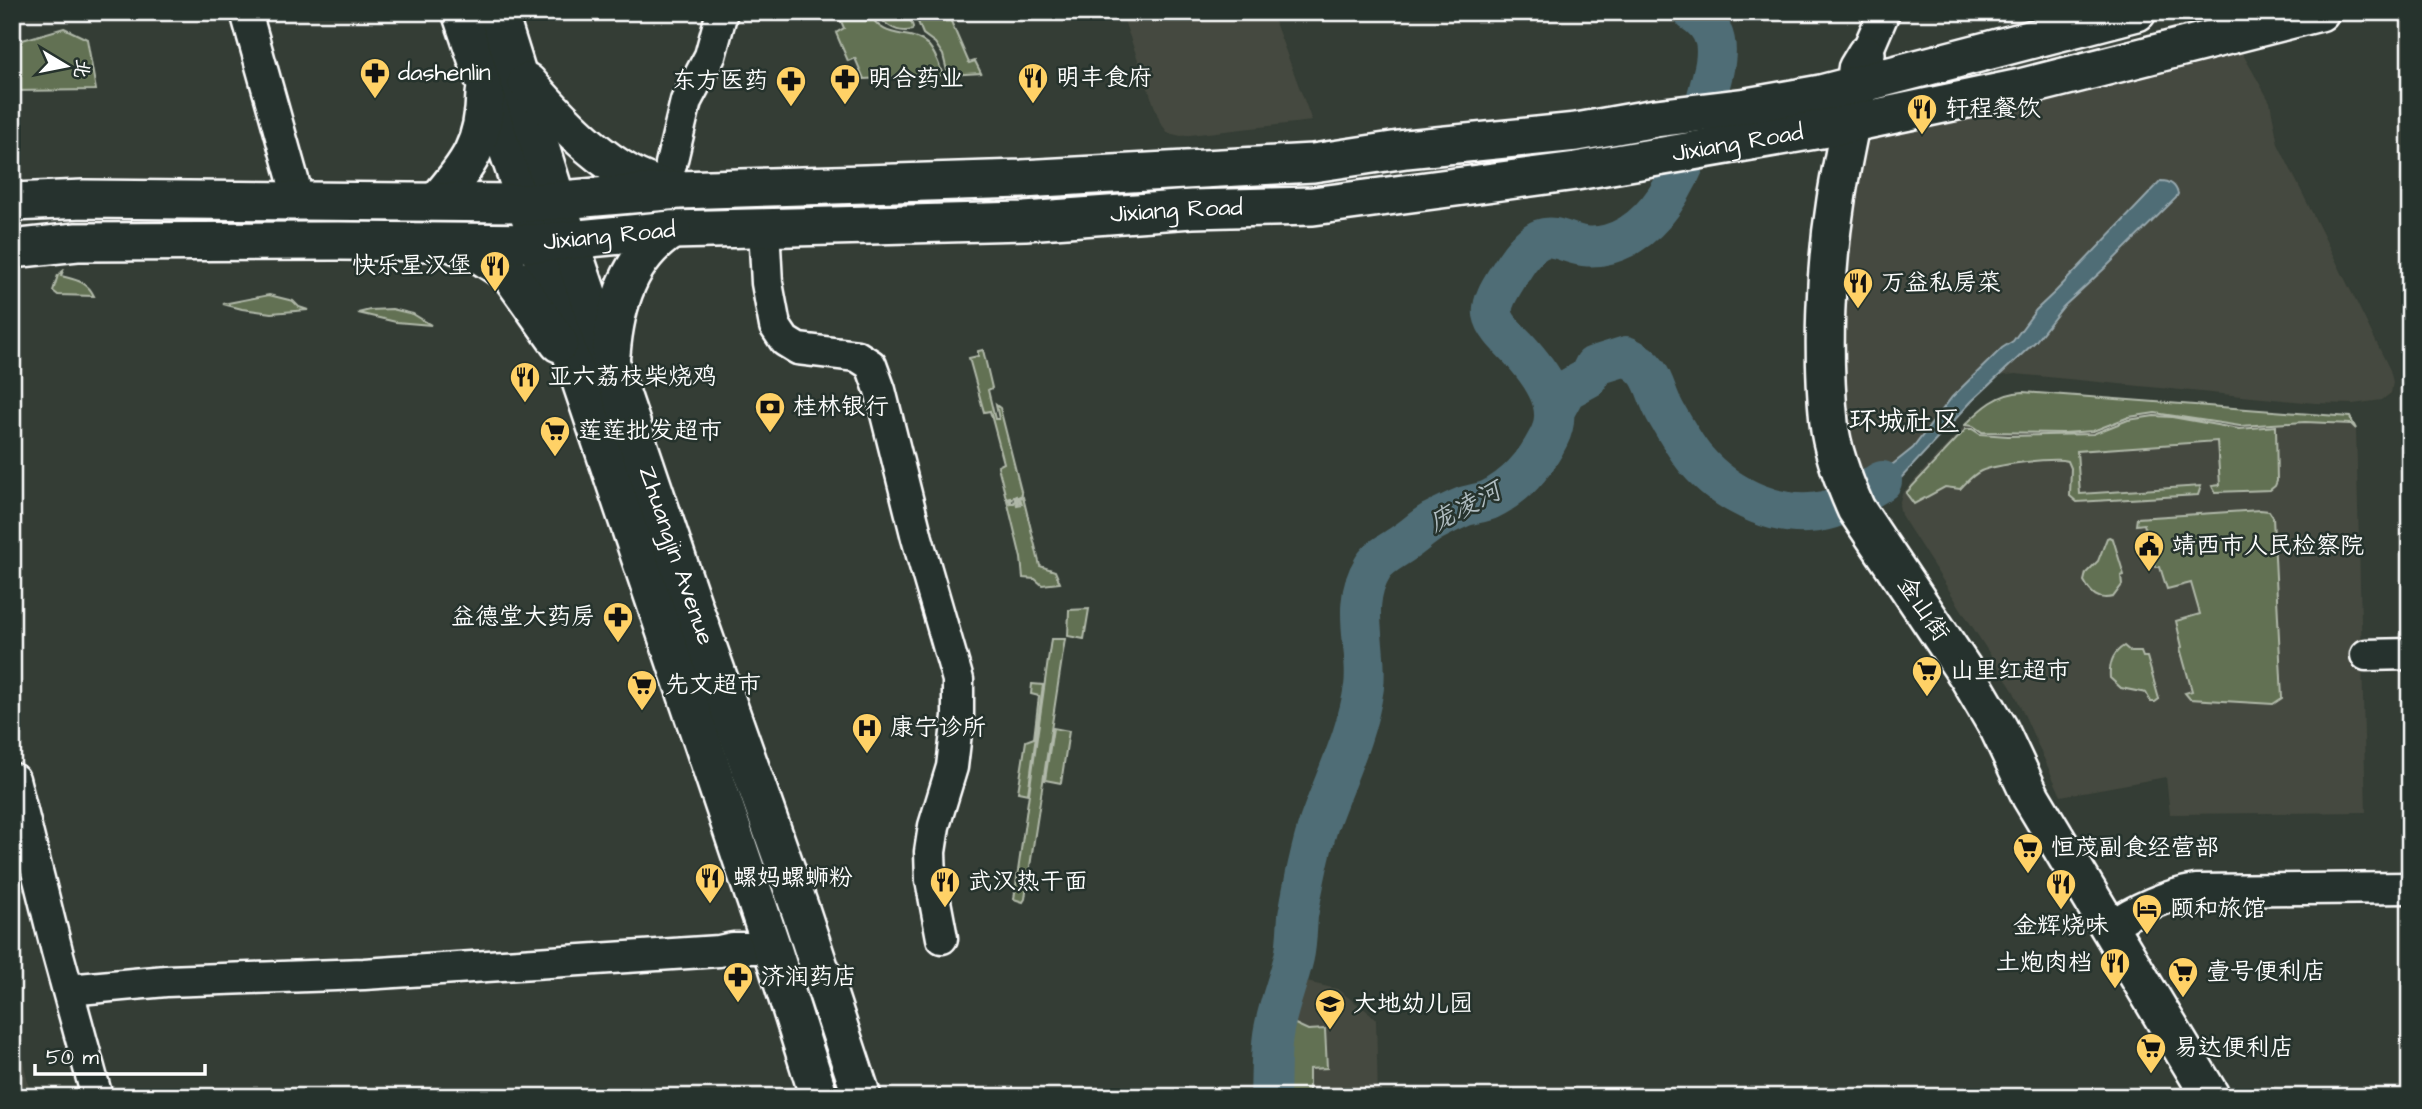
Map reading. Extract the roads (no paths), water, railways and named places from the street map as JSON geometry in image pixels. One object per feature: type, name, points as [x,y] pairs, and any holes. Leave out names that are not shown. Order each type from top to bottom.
[{"type":"main road","name":"Zhuangjin Avenue","points":[[461,12],[500,73],[595,368],[820,1097]]},
{"type":"main road","name":"Zhuangjin Avenue","points":[[498,12],[500,73]]},
{"type":"main road","name":"Jixiang Road","points":[[12,248],[77,242],[554,241],[672,230],[1025,222],[1192,209],[1313,206],[1651,158],[1747,124],[1856,74],[2137,12]]},
{"type":"main road","name":"Jixiang Road","points":[[12,202],[542,201],[674,177],[1022,179],[1313,163],[1406,149],[1577,132],[1656,118],[1747,124],[1844,125],[2020,88],[2320,12]]},
{"type":"main road","points":[[437,201],[464,169],[481,136],[485,112],[500,73],[526,81],[557,117],[613,165],[648,184],[674,177]]},
{"type":"main road","name":"金山街","points":[[1856,74],[1821,250],[1818,346],[1821,425],[1845,497],[1991,733],[2024,802],[2143,996],[2195,1097]]},
{"type":"main road","points":[[450,243],[471,250],[510,274],[549,327],[595,368],[614,324],[629,278],[643,253],[672,230]]},
{"type":"main road","name":"Zhuangjin Avenue","points":[[595,368],[692,603],[804,921],[862,1097]]},
{"type":"main road","name":"金山街","points":[[1845,497],[1969,678],[1999,729],[2031,797],[2211,1097]]},
{"type":"street","points":[[246,12],[294,183]]},
{"type":"street","points":[[674,177],[686,102],[710,56],[722,12]]},
{"type":"street","points":[[1856,74],[1884,12]]},
{"type":"street","points":[[765,246],[767,283],[775,326],[785,341],[798,349],[857,356],[871,365],[958,680],[958,716],[952,767],[934,826],[930,852],[931,880],[942,938]]},
{"type":"street","points":[[2366,655],[2410,654]]},
{"type":"street","points":[[14,779],[97,1097]]},
{"type":"street","points":[[2110,926],[2123,917],[2172,896],[2196,890],[2410,888]]},
{"type":"street","points":[[68,990],[166,981],[364,974],[733,948],[772,948]]},
{"type":"water","points":[[2161,181],[2174,186],[2178,194],[2176,198],[2063,307],[2035,342],[1972,401],[1878,503],[1868,509],[1855,472],[1872,475],[1893,464],[1913,448],[1952,397],[2002,348],[2013,341],[2036,310]]},
{"type":"waterway","name":"庞凌河","points":[[1270,1097],[1273,1035],[1294,957],[1298,916],[1310,857],[1319,823],[1361,705],[1365,672],[1361,611],[1366,581],[1379,560],[1428,524],[1463,507],[1499,495],[1524,473],[1544,447],[1553,425],[1552,400],[1541,377],[1496,323],[1494,303],[1511,271],[1536,241],[1556,238],[1592,247],[1609,244],[1631,234],[1650,218],[1666,198],[1679,175],[1699,125],[1716,58],[1712,33],[1702,18],[1693,12]]},
{"type":"waterway","points":[[1554,412],[1566,390],[1588,378],[1594,366],[1626,356],[1649,374],[1662,406],[1696,460],[1723,485],[1757,504],[1775,510],[1813,513],[1831,509],[1882,481]]},
{"type":"place","name":"dashenlin","points":[[375,100]]},
{"type":"place","name":"明丰食府","points":[[1033,105]]},
{"type":"place","name":"明合药业","points":[[845,106]]},
{"type":"place","name":"东方医药","points":[[791,108]]},
{"type":"place","name":"轩程餐饮","points":[[1922,136]]},
{"type":"place","name":"快乐星汉堡","points":[[495,293]]},
{"type":"place","name":"万益私房菜","points":[[1858,310]]},
{"type":"place","name":"亚六荔枝柴烧鸡","points":[[525,404]]},
{"type":"place","name":"桂林银行","points":[[770,434]]},
{"type":"place","name":"莲莲批发超市","points":[[555,458]]},
{"type":"place","name":"靖西市人民检察院","points":[[2149,573]]},
{"type":"place","name":"益德堂大药房","points":[[618,644]]},
{"type":"place","name":"山里红超市","points":[[1927,698]]},
{"type":"place","name":"先文超市","points":[[642,712]]},
{"type":"place","name":"康宁诊所","points":[[867,755]]},
{"type":"place","name":"恒茂副食经营部","points":[[2028,875]]},
{"type":"place","name":"螺妈螺蛳粉","points":[[710,905]]},
{"type":"place","name":"武汉热干面","points":[[945,909]]},
{"type":"place","name":"金辉烧味","points":[[2061,911]]},
{"type":"place","name":"颐和旅馆","points":[[2147,936]]},
{"type":"place","name":"土炮肉档","points":[[2115,990]]},
{"type":"place","name":"壹号便利店","points":[[2183,999]]},
{"type":"place","name":"济润药店","points":[[738,1004]]},
{"type":"place","name":"大地幼儿园","points":[[1330,1031]]},
{"type":"place","name":"易达便利店","points":[[2151,1075]]},
{"type":"district","name":"环城社区","points":[[1905,421]]}]
